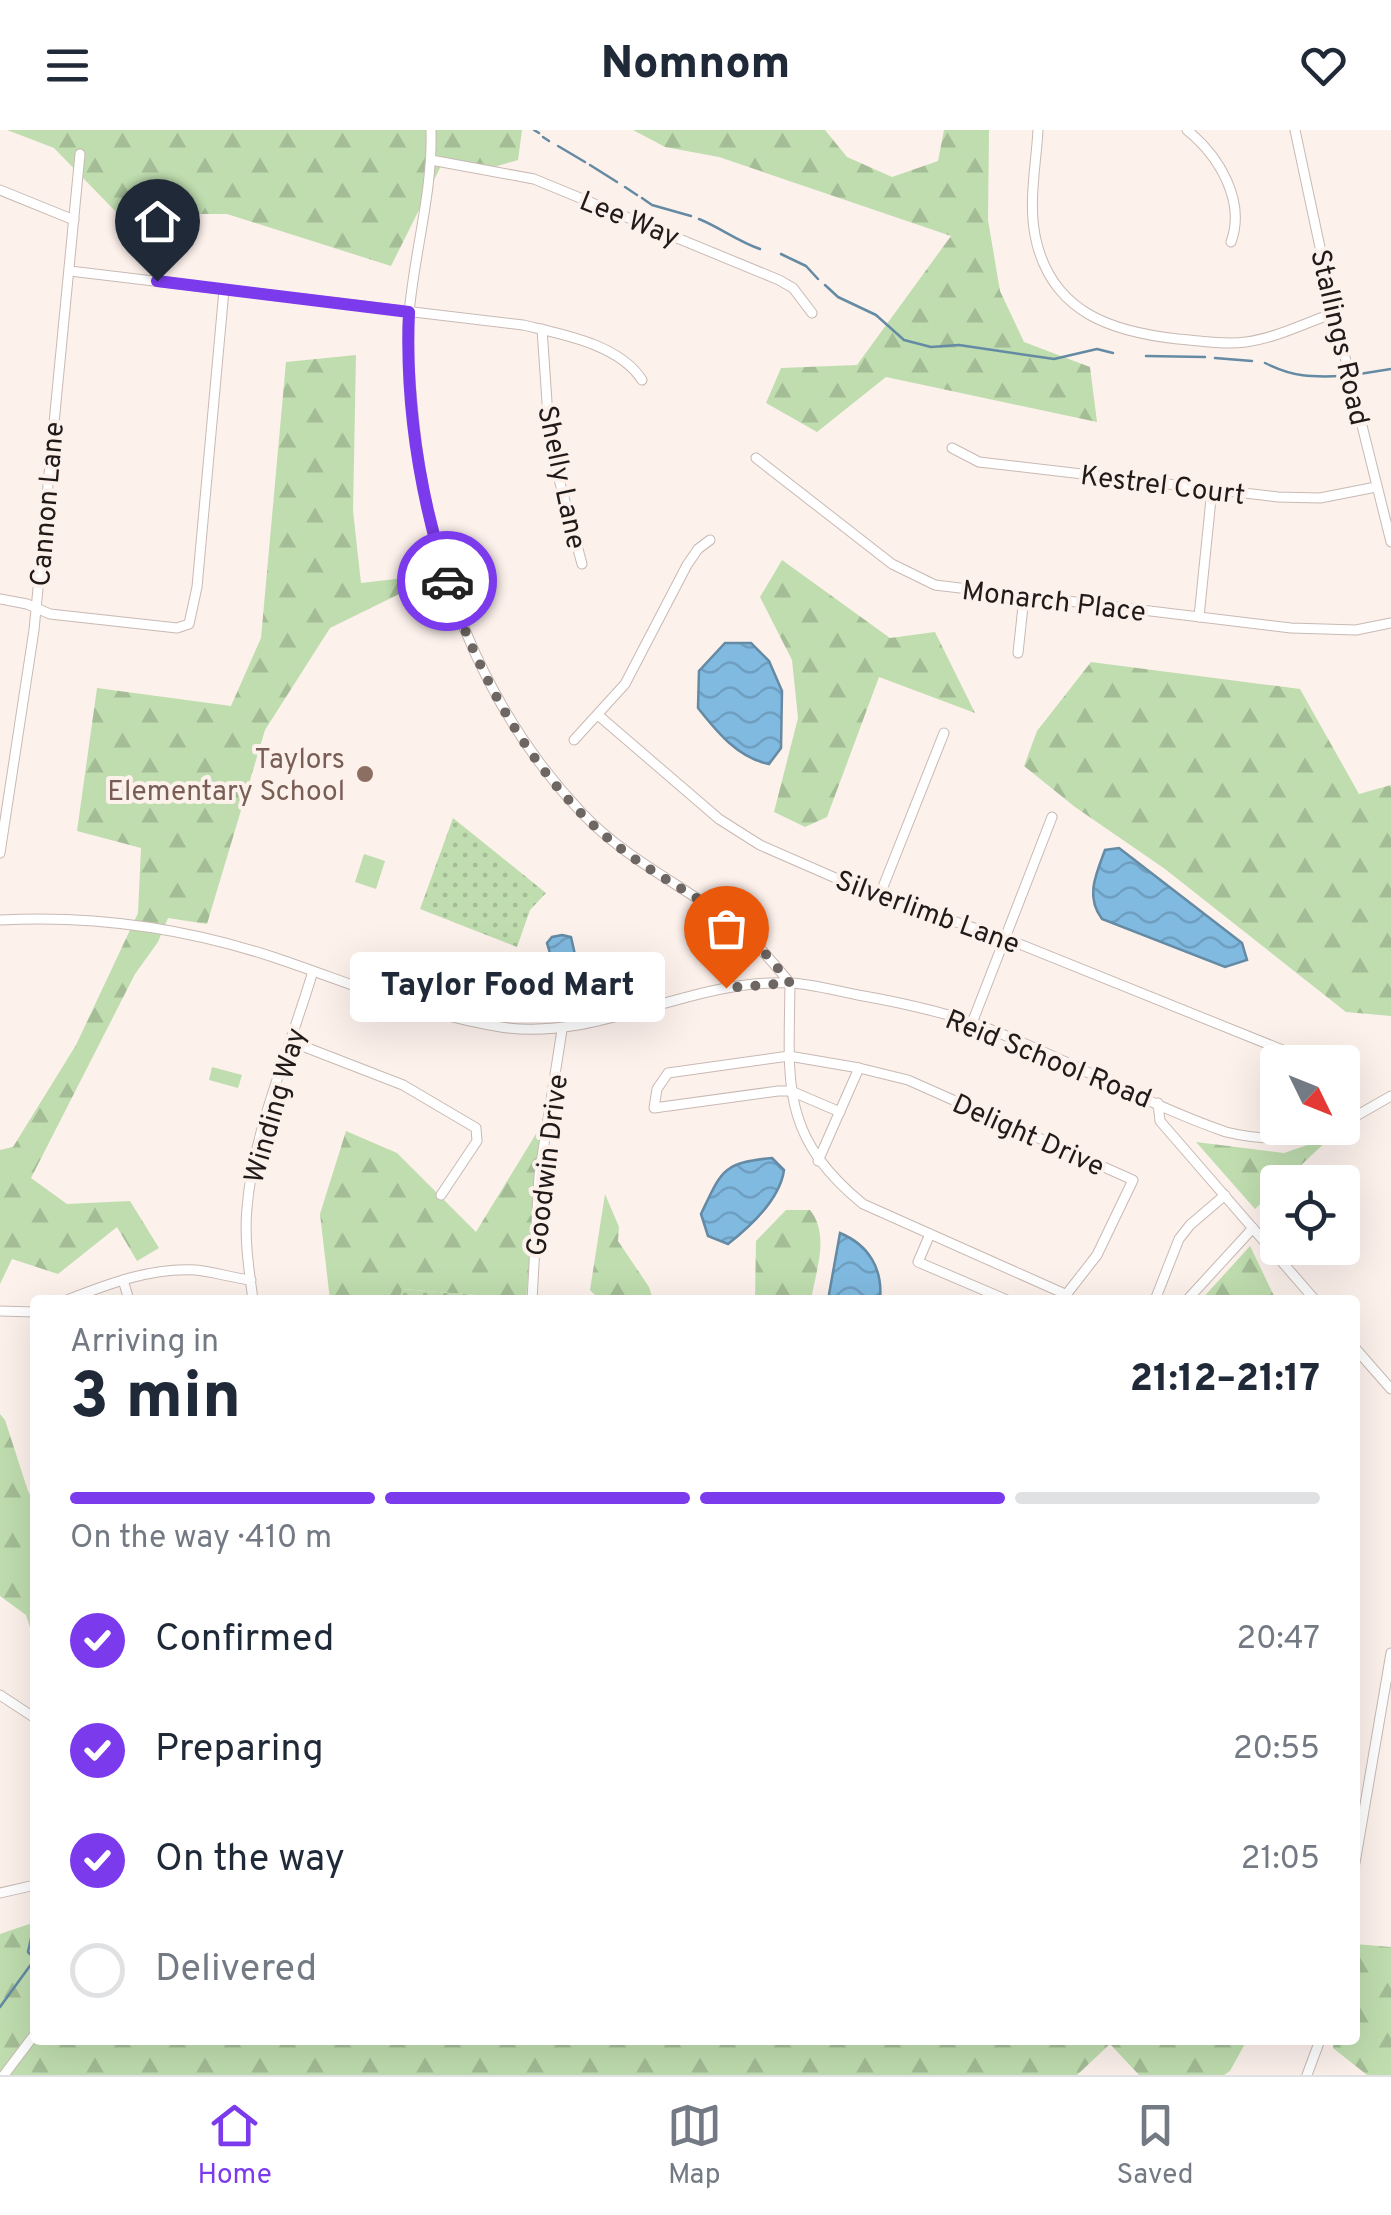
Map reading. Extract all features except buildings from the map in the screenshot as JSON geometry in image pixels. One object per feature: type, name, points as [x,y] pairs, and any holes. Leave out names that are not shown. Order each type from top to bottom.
[{"type":"street","points":[[431,130],[431,160],[409,312],[413,414],[432,532],[466,634],[504,709],[535,756],[590,822],[622,850],[741,930],[790,983],[791,1091],[802,1134],[818,1161],[863,1204],[1060,1295]]},
{"type":"street","points":[[1038,130],[1032,209],[1037,244],[1055,283],[1087,314],[1133,334],[1228,343],[1264,338],[1334,314]]},
{"type":"street","points":[[1187,130],[1209,152],[1230,188],[1237,214],[1231,242]]},
{"type":"street","name":"Stallings Road","points":[[1294,130],[1334,314],[1391,542]]},
{"type":"street","name":"Cannon Lane","points":[[0,853],[36,608],[80,154]]},
{"type":"street","name":"Lee Way","points":[[431,160],[534,179],[779,280],[793,288],[812,313]]},
{"type":"street","points":[[0,190],[74,220]]},
{"type":"street","points":[[70,270],[478,318],[542,330],[617,356],[636,370],[642,380]]},
{"type":"street","points":[[0,600],[63,616],[177,628],[189,624],[197,587],[224,290]]},
{"type":"street","name":"Shelly Lane","points":[[542,330],[550,446],[582,564]]},
{"type":"street","name":"Kestrel Court","points":[[952,448],[979,462],[1302,499],[1376,486]]},
{"type":"street","name":"Monarch Place","points":[[756,458],[908,574],[947,587],[1334,631],[1391,623]]},
{"type":"street","points":[[1199,617],[1212,490]]},
{"type":"street","points":[[574,740],[625,684],[687,564],[710,540]]},
{"type":"street","points":[[1018,653],[1024,597]]},
{"type":"street","name":"Silverlimb Lane","points":[[598,715],[718,819],[760,845],[880,897],[1002,937],[1270,1045]]},
{"type":"street","points":[[880,897],[944,733]]},
{"type":"street","points":[[972,1023],[1002,937],[1052,817]]},
{"type":"street","name":"Reid School Road","points":[[0,920],[42,918],[152,926],[229,943],[420,1007],[530,1030],[562,1030],[697,993],[790,983],[902,1003],[972,1023],[1212,1127],[1260,1138]]},
{"type":"street","name":"Winding Way","points":[[252,1295],[246,1224],[250,1182],[312,971]]},
{"type":"street","name":"Goodwin Drive","points":[[532,1295],[539,1176],[562,1030]]},
{"type":"street","points":[[292,1042],[403,1084],[476,1128],[477,1141],[441,1195]]},
{"type":"street","name":"Delight Drive","points":[[791,1091],[654,1108],[657,1089],[668,1074],[789,1056],[908,1080],[1133,1180],[1097,1255],[1066,1295]]},
{"type":"street","points":[[818,1161],[859,1068]]},
{"type":"street","points":[[791,1091],[840,1112]]},
{"type":"street","points":[[1360,1114],[1391,1096]]},
{"type":"street","points":[[1158,1103],[1160,1121],[1311,1295]]},
{"type":"street","points":[[1378,1104],[1391,1105]]},
{"type":"street","points":[[1158,1295],[1179,1239],[1225,1195]]},
{"type":"street","points":[[1192,1295],[1252,1228]]},
{"type":"street","points":[[930,1234],[918,1262],[994,1295]]},
{"type":"street","points":[[81,1295],[124,1280],[182,1270],[250,1280]]},
{"type":"street","points":[[124,1280],[127,1295]]},
{"type":"street","points":[[0,1311],[30,1312]]},
{"type":"street","points":[[1360,1354],[1391,1389]]},
{"type":"street","points":[[1360,1835],[1391,1652]]},
{"type":"street","points":[[0,1695],[30,1715]]},
{"type":"street","points":[[0,1893],[30,1886]]},
{"type":"street","points":[[4,2075],[30,2041]]},
{"type":"street","points":[[1307,2075],[1318,2045]]},
{"type":"green space","points":[[7,130],[522,130],[518,160],[474,173],[441,166],[391,266],[227,214],[118,214],[54,148]]},
{"type":"green space","points":[[633,130],[825,130],[847,157],[892,177],[938,161],[944,130],[989,130],[988,220],[1000,291],[1024,342],[1090,367],[1097,422],[886,377],[817,432],[766,403],[781,368],[857,365],[951,236],[719,157],[665,147]]},
{"type":"green space","points":[[356,355],[353,511],[361,583],[440,574],[330,628],[265,730],[207,924],[168,918],[158,942],[135,974],[31,1178],[67,1204],[130,1201],[159,1248],[137,1261],[117,1227],[58,1274],[12,1259],[0,1284],[0,1150],[13,1147],[76,1045],[138,913],[141,848],[77,831],[97,688],[231,706],[261,638],[286,362]]},
{"type":"green space","points":[[782,560],[890,638],[935,632],[975,713],[879,677],[827,817],[805,827],[774,812],[798,718],[792,660],[760,597]]},
{"type":"green space","points":[[1091,662],[1300,689],[1359,794],[1391,785],[1391,1016],[1346,1012],[1165,869],[1075,807],[1024,766],[1037,731]]},
{"type":"green space","points":[[453,818],[546,893],[530,910],[517,947],[420,909]]},
{"type":"green space","points":[[364,854],[385,861],[376,889],[355,882]]},
{"type":"green space","points":[[212,1067],[242,1075],[238,1088],[209,1080]]},
{"type":"green space","points":[[542,1124],[526,1295],[402,1289],[400,1295],[329,1295],[320,1214],[346,1131],[397,1153],[476,1232]]},
{"type":"green space","points":[[1196,1142],[1284,1153],[1308,1145],[1322,1145],[1301,1165],[1260,1165],[1260,1204],[1255,1209]]},
{"type":"green space","points":[[605,1194],[619,1227],[618,1241],[651,1295],[595,1295],[590,1290]]},
{"type":"green space","points":[[786,1210],[810,1210],[820,1242],[812,1295],[755,1295],[756,1241]]},
{"type":"green space","points":[[1250,1246],[1274,1295],[1206,1295]]},
{"type":"green space","points":[[401,1289],[476,1295],[400,1295]]},
{"type":"green space","points":[[0,1414],[30,1494],[30,1627],[26,1615],[0,1596]]},
{"type":"green space","points":[[30,1924],[30,2045],[1109,2045],[1077,2075],[0,2075],[0,1934]]},
{"type":"green space","points":[[1360,1944],[1391,1947],[1391,2075],[1367,2075],[1333,2048],[1360,2045]]},
{"type":"green space","points":[[1111,2045],[1244,2045],[1224,2075],[1139,2075]]},
{"type":"water","points":[[725,643],[751,643],[769,661],[782,691],[781,748],[769,764],[738,750],[698,708],[699,671]]},
{"type":"water","points":[[1119,848],[1242,943],[1247,960],[1225,967],[1102,919],[1094,902],[1096,877],[1105,850]]},
{"type":"water","points":[[562,935],[571,937],[584,994],[568,995],[561,991],[547,943]]},
{"type":"water","points":[[772,1158],[784,1170],[777,1191],[763,1211],[728,1244],[708,1236],[701,1214],[720,1178],[733,1166]]},
{"type":"water","points":[[840,1233],[859,1244],[872,1259],[880,1295],[829,1295]]},
{"type":"waterway","points":[[534,130],[539,133]]},
{"type":"waterway","points":[[543,137],[549,141]]},
{"type":"waterway","points":[[558,146],[585,162]]},
{"type":"waterway","points":[[590,165],[617,182]]},
{"type":"waterway","points":[[625,187],[637,195]]},
{"type":"waterway","points":[[642,198],[652,205],[691,216]]},
{"type":"waterway","points":[[699,219],[760,249]]},
{"type":"waterway","points":[[781,254],[806,266],[818,279]]},
{"type":"waterway","points":[[825,285],[838,297],[876,315],[904,340],[931,347],[959,345],[1054,359],[1097,349],[1113,353]]},
{"type":"waterway","points":[[1146,356],[1205,357]]},
{"type":"waterway","points":[[1215,358],[1252,361]]},
{"type":"waterway","points":[[1265,363],[1304,376],[1345,376]]},
{"type":"waterway","points":[[1353,375],[1391,369]]},
{"type":"waterway","points":[[30,1943],[30,1954]]},
{"type":"waterway","points":[[0,2007],[30,1966]]},
{"type":"way so far","points":[[447,581],[475,656],[504,709],[569,799],[622,850],[741,930],[790,983],[726,988]]},
{"type":"place","name":"Taylors Elementary School","points":[[365,774]]},
{"type":"place","name":"Taylor Food Mart","points":[[726,988]]},
{"type":"route","points":[[157,281],[409,312],[417,448],[432,532],[447,581]]}]
